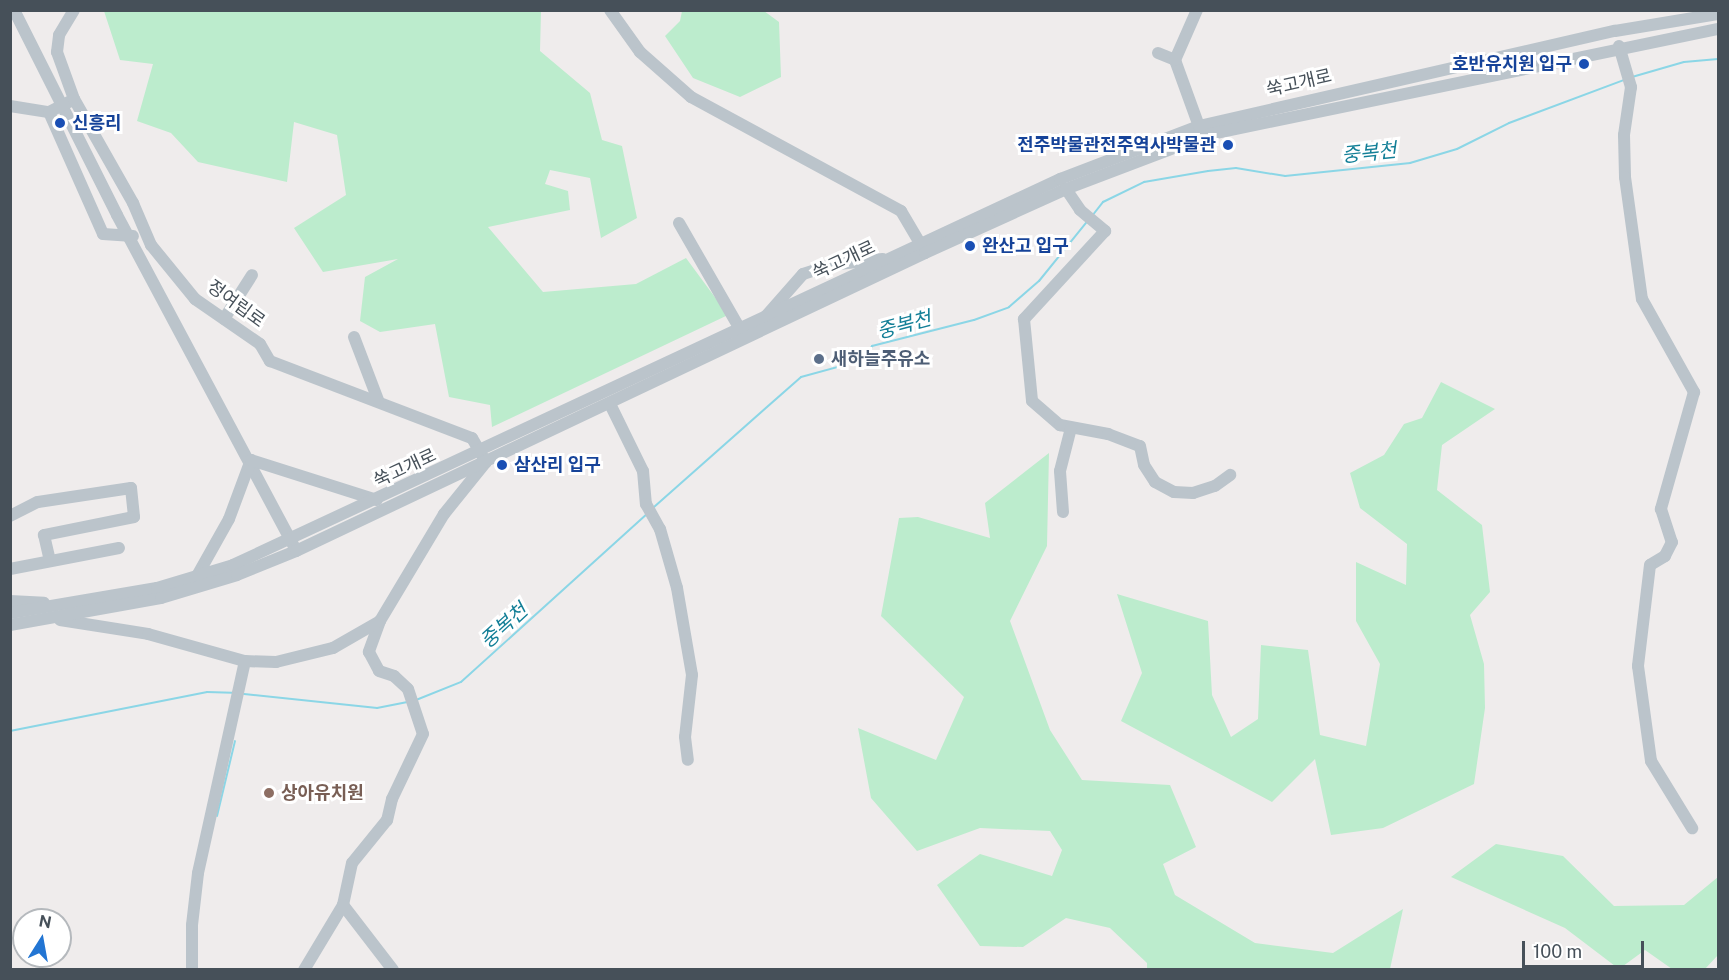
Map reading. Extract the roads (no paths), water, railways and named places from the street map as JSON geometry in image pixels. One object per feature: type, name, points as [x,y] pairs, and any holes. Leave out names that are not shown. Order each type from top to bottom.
[{"type":"street","points":[[14,10],[127,234],[294,546]]},
{"type":"street","name":"정여립로","points":[[74,10],[59,35],[57,52],[74,99],[133,203],[151,244],[195,299],[260,344],[270,361],[378,399],[472,438],[483,457]]},
{"type":"street","points":[[610,10],[640,51],[691,97],[901,211],[923,248]]},
{"type":"street","points":[[1197,10],[1175,60],[1201,132]]},
{"type":"street","name":"쑥고개로","points":[[10,613],[157,588],[294,546],[377,500],[610,404],[1060,179],[1201,132],[1678,15],[1719,14]]},
{"type":"street","name":"쑥고개로","points":[[10,625],[170,596],[294,546],[483,457],[740,329],[888,259],[923,248],[1201,132],[1619,46],[1719,29]]},
{"type":"street","points":[[1619,46],[1631,87],[1624,135],[1625,177],[1642,299],[1694,392],[1661,509],[1672,542],[1665,556],[1650,565],[1638,666],[1651,761],[1692,828]]},
{"type":"street","points":[[1158,53],[1175,60]]},
{"type":"street","points":[[10,106],[49,112],[74,99]]},
{"type":"street","points":[[49,112],[103,234],[127,234],[151,244]]},
{"type":"street","points":[[1066,189],[1080,210],[1105,231],[1024,320],[1032,401],[1060,425],[1108,434],[1140,446],[1144,465],[1155,482],[1174,492],[1193,493],[1215,486],[1230,475]]},
{"type":"street","points":[[679,223],[740,329]]},
{"type":"street","points":[[765,317],[803,274],[830,265],[888,259]]},
{"type":"street","points":[[224,319],[252,275]]},
{"type":"street","points":[[354,337],[378,399]]},
{"type":"street","points":[[610,404],[643,471],[646,504],[656,523],[677,588],[691,654],[685,737],[688,760]]},
{"type":"street","points":[[1063,512],[1060,471],[1071,428]]},
{"type":"street","points":[[304,969],[343,905],[352,863],[387,820],[392,799],[423,734],[412,696],[394,676],[379,671],[369,652],[380,621],[444,514],[483,457]]},
{"type":"street","points":[[250,460],[377,500]]},
{"type":"street","points":[[197,576],[229,519],[250,460]]},
{"type":"street","points":[[10,516],[38,502],[131,488],[134,517],[44,535],[50,560]]},
{"type":"street","points":[[10,569],[119,548]]},
{"type":"street","points":[[10,601],[63,604]]},
{"type":"street","points":[[51,618],[148,634],[245,661],[307,657],[333,648],[380,621]]},
{"type":"street","points":[[192,969],[192,925],[198,873],[245,661]]},
{"type":"street","points":[[343,905],[393,969]]},
{"type":"waterway","name":"중복천","points":[[1632,77],[1684,62],[1718,59]]},
{"type":"waterway","name":"중복천","points":[[1092,216],[1103,202],[1144,182],[1208,171],[1236,168],[1285,176],[1410,163],[1457,149],[1509,123],[1624,80]]},
{"type":"waterway","name":"중복천","points":[[654,507],[801,377],[863,360],[872,346],[974,320],[1009,307],[1039,281],[1086,223]]},
{"type":"waterway","name":"중복천","points":[[416,700],[461,682],[648,513]]},
{"type":"waterway","name":"중복천","points":[[10,731],[207,692],[232,693]]},
{"type":"waterway","name":"중복천","points":[[244,694],[377,708],[407,702]]},
{"type":"waterway","points":[[217,816],[235,741]]},
{"type":"place","name":"호반유치원 입구","points":[[1584,64]]},
{"type":"place","name":"신흥리","points":[[60,123]]},
{"type":"place","name":"전주박물관전주역사박물관","points":[[1228,145]]},
{"type":"place","name":"완산고 입구","points":[[970,246]]},
{"type":"place","name":"새하늘주유소","points":[[819,359]]},
{"type":"place","name":"삼산리 입구","points":[[502,465]]},
{"type":"place","name":"상아유치원","points":[[269,793]]}]
